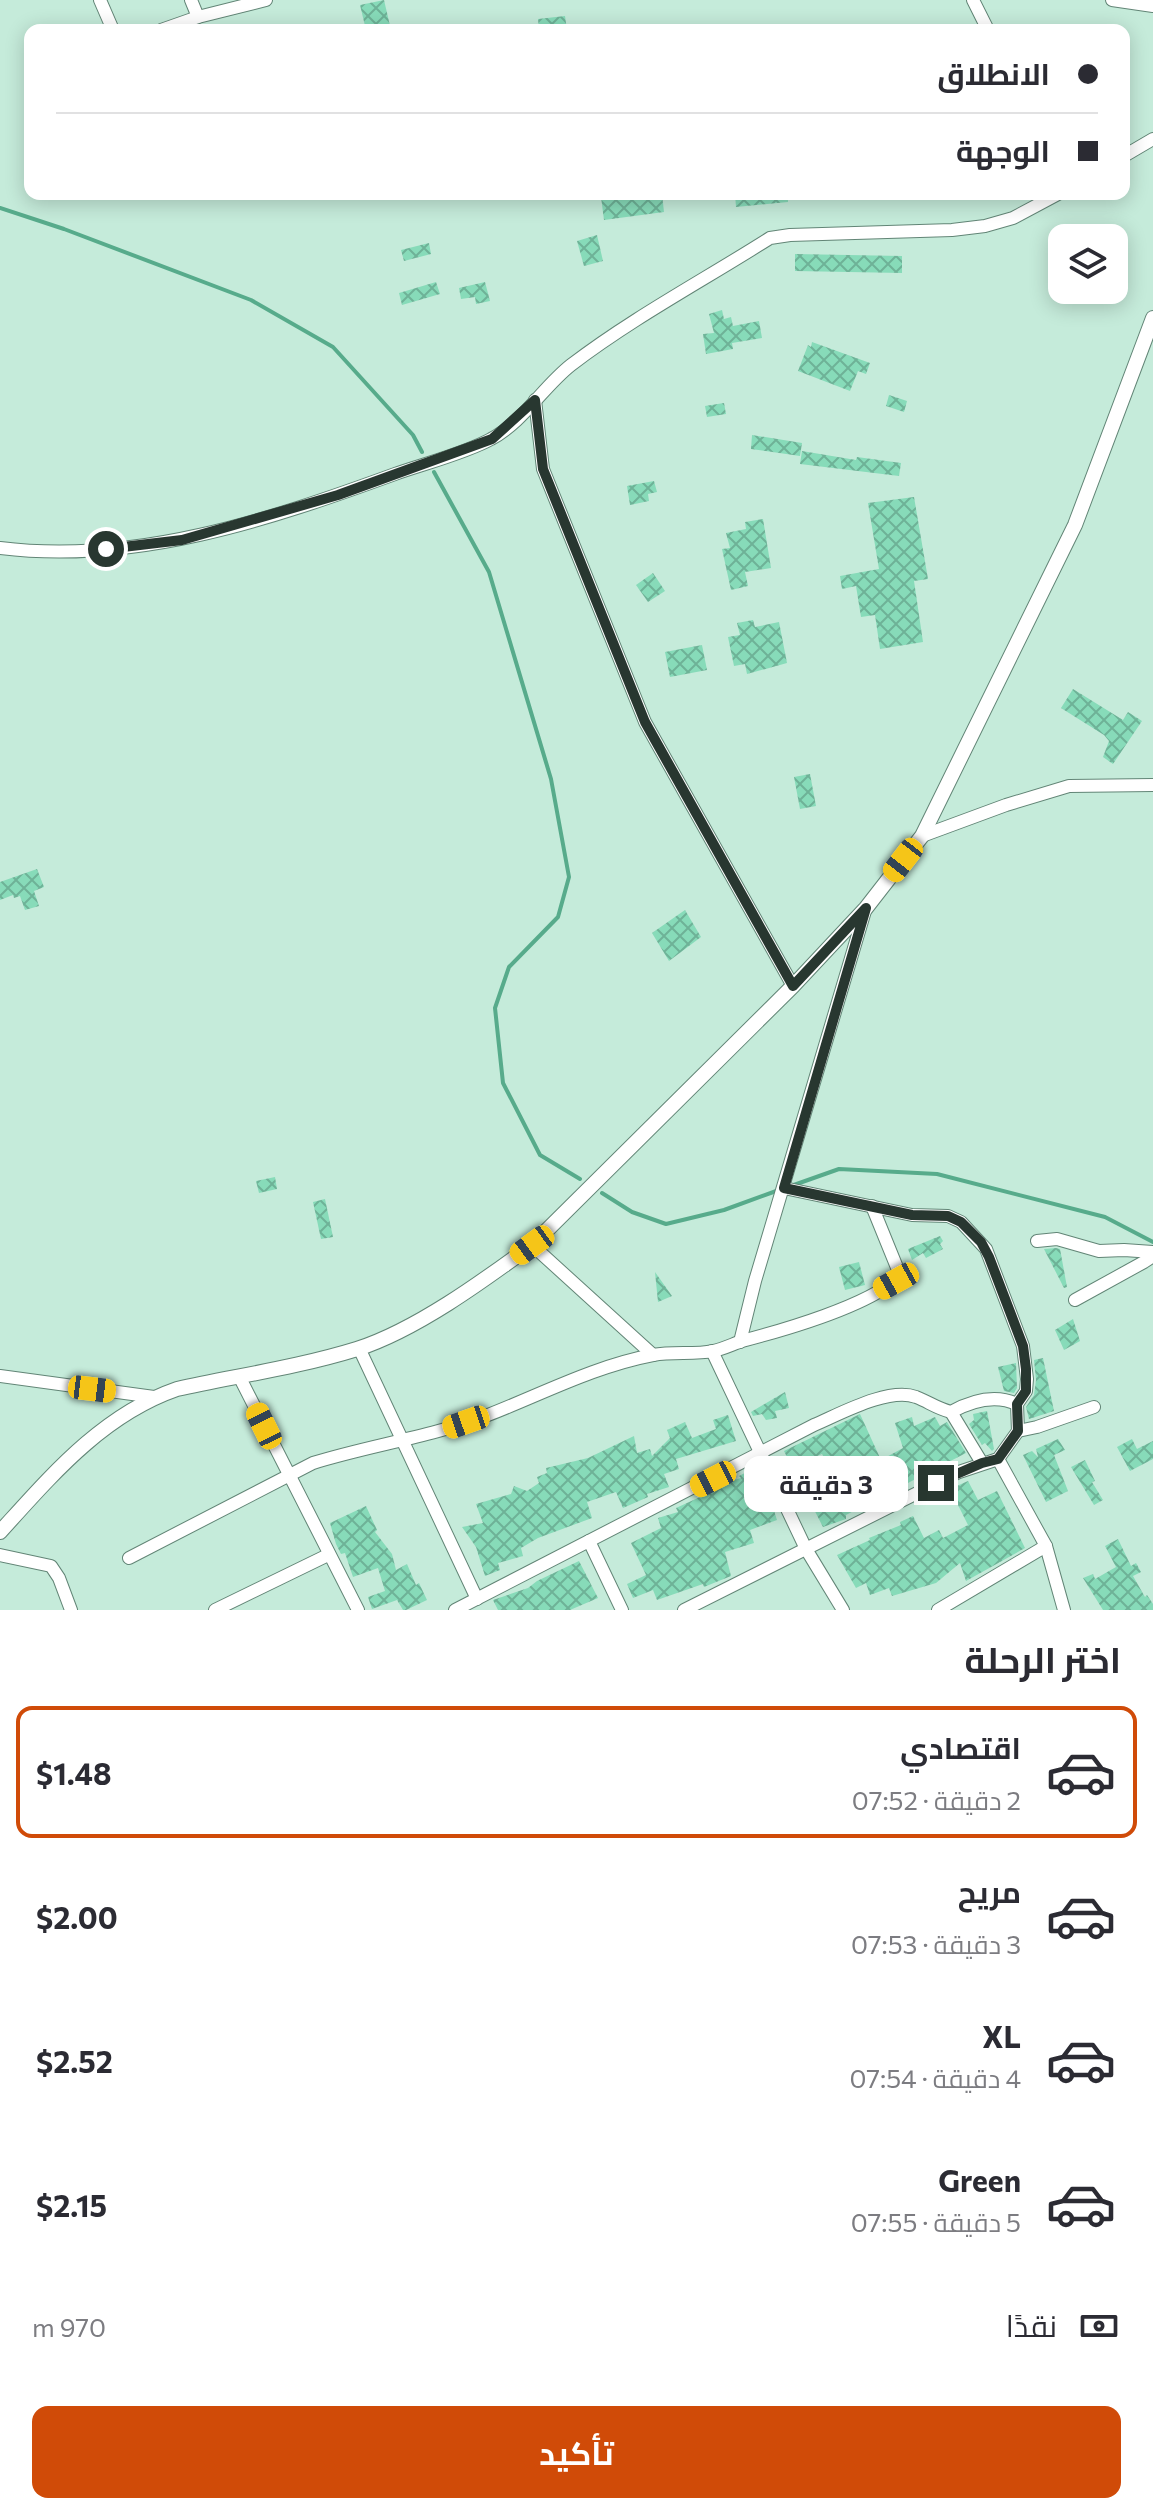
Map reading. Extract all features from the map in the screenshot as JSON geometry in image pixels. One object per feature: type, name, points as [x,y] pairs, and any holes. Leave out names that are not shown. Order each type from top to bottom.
[{"type":"street","points":[[100,0],[110,24]]},
{"type":"street","points":[[191,0],[198,17]]},
{"type":"street","points":[[178,24],[266,0]]},
{"type":"street","points":[[973,0],[985,24]]},
{"type":"street","points":[[1118,0],[1153,6]]},
{"type":"street","points":[[1130,152],[1153,139]]},
{"type":"street","points":[[0,548],[81,552],[182,540],[338,495],[492,439],[569,367],[662,303],[770,238],[985,226],[1013,218],[1045,200]]},
{"type":"street","points":[[0,1532],[59,1468],[92,1438],[154,1397],[177,1389],[359,1348],[406,1327],[491,1275],[532,1245],[793,986],[866,908],[922,836],[1075,525],[1153,318]]},
{"type":"street","points":[[535,400],[543,469],[645,722],[793,986]]},
{"type":"street","points":[[922,836],[1069,786],[1153,785]]},
{"type":"street","points":[[740,1342],[755,1281],[866,908]]},
{"type":"street","points":[[684,1610],[959,1472],[998,1459],[1018,1431],[1017,1404],[1026,1391],[1027,1379],[1023,1346],[986,1249],[954,1218],[912,1215],[784,1188]]},
{"type":"street","points":[[129,1558],[313,1463],[402,1442],[488,1415],[595,1372],[653,1355],[712,1351],[835,1312],[896,1281],[898,1270],[872,1206]]},
{"type":"street","points":[[1037,1241],[1057,1239],[1099,1251],[1153,1252],[1153,1256],[1144,1262],[1075,1300]]},
{"type":"street","points":[[532,1245],[653,1355]]},
{"type":"street","points":[[359,1348],[477,1599]]},
{"type":"street","points":[[712,1351],[806,1549],[843,1610]]},
{"type":"street","points":[[0,1376],[154,1397]]},
{"type":"street","points":[[239,1376],[358,1610]]},
{"type":"street","points":[[455,1610],[814,1425],[872,1400],[901,1395],[916,1397],[933,1408],[951,1412],[984,1400],[998,1399],[1017,1404]]},
{"type":"street","points":[[1018,1431],[1094,1407]]},
{"type":"street","points":[[951,1412],[982,1463]]},
{"type":"street","points":[[998,1459],[1046,1546],[1064,1610]]},
{"type":"street","points":[[589,1541],[622,1610]]},
{"type":"street","points":[[938,1610],[1046,1546]]},
{"type":"street","points":[[0,1555],[51,1566],[71,1610]]},
{"type":"street","points":[[215,1610],[328,1555]]},
{"type":"building","points":[[384,0],[390,24],[365,24],[360,5]]},
{"type":"building","points":[[565,16],[566,24],[538,24],[538,19]]},
{"type":"building","points":[[601,200],[663,200],[664,212],[604,220]]},
{"type":"building","points":[[735,200],[788,200],[788,202],[736,207]]},
{"type":"building","points":[[597,235],[603,261],[584,266],[577,241]]},
{"type":"building","points":[[429,243],[431,254],[404,261],[401,250]]},
{"type":"building","points":[[795,254],[902,256],[902,273],[795,271]]},
{"type":"building","points":[[436,282],[440,294],[402,305],[399,293]]},
{"type":"building","points":[[485,282],[490,301],[476,304],[475,297],[461,299],[459,288]]},
{"type":"building","points":[[722,310],[724,319],[731,317],[733,326],[759,321],[762,338],[732,343],[733,349],[706,354],[703,334],[714,333],[709,314]]},
{"type":"building","points":[[812,342],[870,363],[866,374],[858,371],[850,391],[798,371]]},
{"type":"building","points":[[889,395],[907,401],[904,412],[886,406]]},
{"type":"building","points":[[724,403],[726,414],[707,417],[705,406]]},
{"type":"building","points":[[752,435],[802,443],[800,456],[751,449]]},
{"type":"building","points":[[802,451],[856,460],[857,457],[901,463],[899,476],[800,464]]},
{"type":"building","points":[[654,481],[657,492],[648,494],[649,501],[630,505],[627,486]]},
{"type":"building","points":[[914,497],[928,579],[914,581],[923,642],[880,649],[875,615],[861,617],[856,586],[842,589],[840,576],[879,569],[868,503]]},
{"type":"building","points":[[763,519],[771,568],[745,572],[748,586],[731,590],[722,549],[730,548],[726,533],[746,529],[745,522]]},
{"type":"building","points":[[653,573],[665,591],[648,602],[636,585]]},
{"type":"building","points":[[753,620],[755,627],[779,622],[787,663],[747,674],[745,664],[734,666],[728,637],[740,635],[737,623]]},
{"type":"building","points":[[702,645],[707,670],[670,677],[665,652]]},
{"type":"building","points":[[1073,689],[1123,720],[1128,712],[1142,721],[1113,764],[1103,757],[1109,741],[1104,735],[1061,708]]},
{"type":"building","points":[[810,774],[816,806],[800,809],[794,777]]},
{"type":"building","points":[[37,869],[44,887],[34,891],[39,906],[25,910],[20,896],[0,900],[0,882]]},
{"type":"building","points":[[685,910],[701,937],[669,961],[652,933]]},
{"type":"building","points":[[275,1177],[277,1189],[259,1193],[256,1181]]},
{"type":"building","points":[[325,1199],[333,1237],[321,1239],[313,1202]]},
{"type":"building","points":[[940,1236],[943,1249],[926,1258],[923,1253],[912,1260],[908,1249]]},
{"type":"building","points":[[1044,1249],[1060,1249],[1067,1287],[1064,1288]]},
{"type":"building","points":[[859,1262],[865,1285],[845,1290],[839,1267]]},
{"type":"building","points":[[655,1272],[672,1296],[658,1302]]},
{"type":"building","points":[[1073,1319],[1080,1341],[1064,1350],[1055,1330]]},
{"type":"building","points":[[1043,1358],[1054,1411],[1029,1419],[1026,1407],[1034,1395],[1034,1360]]},
{"type":"building","points":[[1016,1363],[1017,1388],[1014,1393],[1004,1391],[998,1367]]},
{"type":"building","points":[[785,1392],[789,1408],[775,1411],[777,1418],[766,1420],[762,1414],[753,1416],[751,1412]]},
{"type":"building","points":[[987,1411],[992,1451],[985,1443],[982,1445],[969,1424],[974,1420],[973,1414]]},
{"type":"building","points":[[860,1414],[881,1460],[903,1448],[895,1423],[912,1417],[914,1426],[935,1417],[940,1426],[947,1422],[966,1453],[846,1515],[846,1519],[823,1527],[805,1492],[835,1477],[822,1454],[792,1467],[784,1451]]},
{"type":"building","points":[[728,1415],[736,1441],[676,1459],[679,1469],[664,1474],[669,1487],[647,1494],[648,1497],[623,1508],[616,1492],[587,1502],[592,1518],[538,1538],[521,1548],[523,1556],[498,1563],[500,1570],[485,1576],[476,1547],[462,1527],[483,1523],[476,1504],[511,1494],[514,1486],[527,1491],[539,1483],[537,1477],[547,1473],[546,1468],[588,1458],[634,1436],[637,1453],[650,1449],[652,1456],[670,1438],[667,1430],[685,1422],[692,1438],[716,1429],[713,1420]]},
{"type":"building","points":[[1058,1439],[1065,1450],[1054,1455],[1068,1491],[1046,1502],[1023,1455],[1032,1451],[1038,1457],[1036,1449]]},
{"type":"building","points":[[1132,1439],[1137,1449],[1153,1441],[1153,1459],[1130,1471],[1117,1447]]},
{"type":"building","points":[[1085,1460],[1095,1481],[1092,1482],[1103,1500],[1094,1505],[1071,1467]]},
{"type":"building","points":[[754,1468],[769,1495],[777,1520],[750,1530],[754,1543],[725,1552],[731,1576],[657,1600],[653,1590],[633,1598],[627,1584],[646,1575],[631,1543],[661,1528],[658,1518],[678,1512],[676,1508],[722,1487],[721,1484],[741,1478],[739,1476]]},
{"type":"building","points":[[968,1481],[978,1500],[997,1491],[1025,1548],[966,1581],[960,1563],[936,1583],[892,1596],[889,1588],[870,1595],[866,1583],[856,1588],[837,1555],[901,1525],[900,1522],[913,1516],[924,1538],[939,1530],[943,1538],[968,1525],[950,1489]]},
{"type":"building","points":[[366,1506],[377,1530],[375,1532],[392,1554],[396,1570],[407,1564],[427,1600],[406,1610],[397,1600],[372,1609],[368,1597],[385,1591],[378,1568],[353,1577],[345,1553],[341,1554],[336,1544],[330,1523]]},
{"type":"building","points":[[1118,1539],[1131,1566],[1136,1563],[1141,1572],[1133,1576],[1145,1597],[1147,1595],[1153,1604],[1153,1610],[1103,1610],[1083,1578],[1093,1574],[1095,1579],[1116,1567],[1105,1546]]},
{"type":"building","points":[[579,1561],[598,1598],[570,1610],[498,1610],[493,1600],[528,1588]]},
{"type":"waterway","points":[[0,208],[251,300],[333,347],[413,435],[422,452]]},
{"type":"waterway","points":[[434,472],[489,572],[551,779],[569,877],[558,917],[509,967],[495,1008],[503,1083],[540,1155],[580,1179]]},
{"type":"waterway","points":[[791,1186],[839,1169],[937,1174],[1105,1217],[1153,1242]]},
{"type":"waterway","points":[[602,1193],[632,1212],[666,1224],[724,1210],[779,1190]]},
{"type":"route","points":[[106,549],[182,540],[338,495],[492,439],[535,400],[543,469],[645,722],[793,986],[866,908],[784,1188],[912,1215],[948,1216],[961,1222],[986,1249],[1023,1346],[1027,1379],[1026,1391],[1017,1404],[1018,1431],[998,1459],[936,1483]]}]
